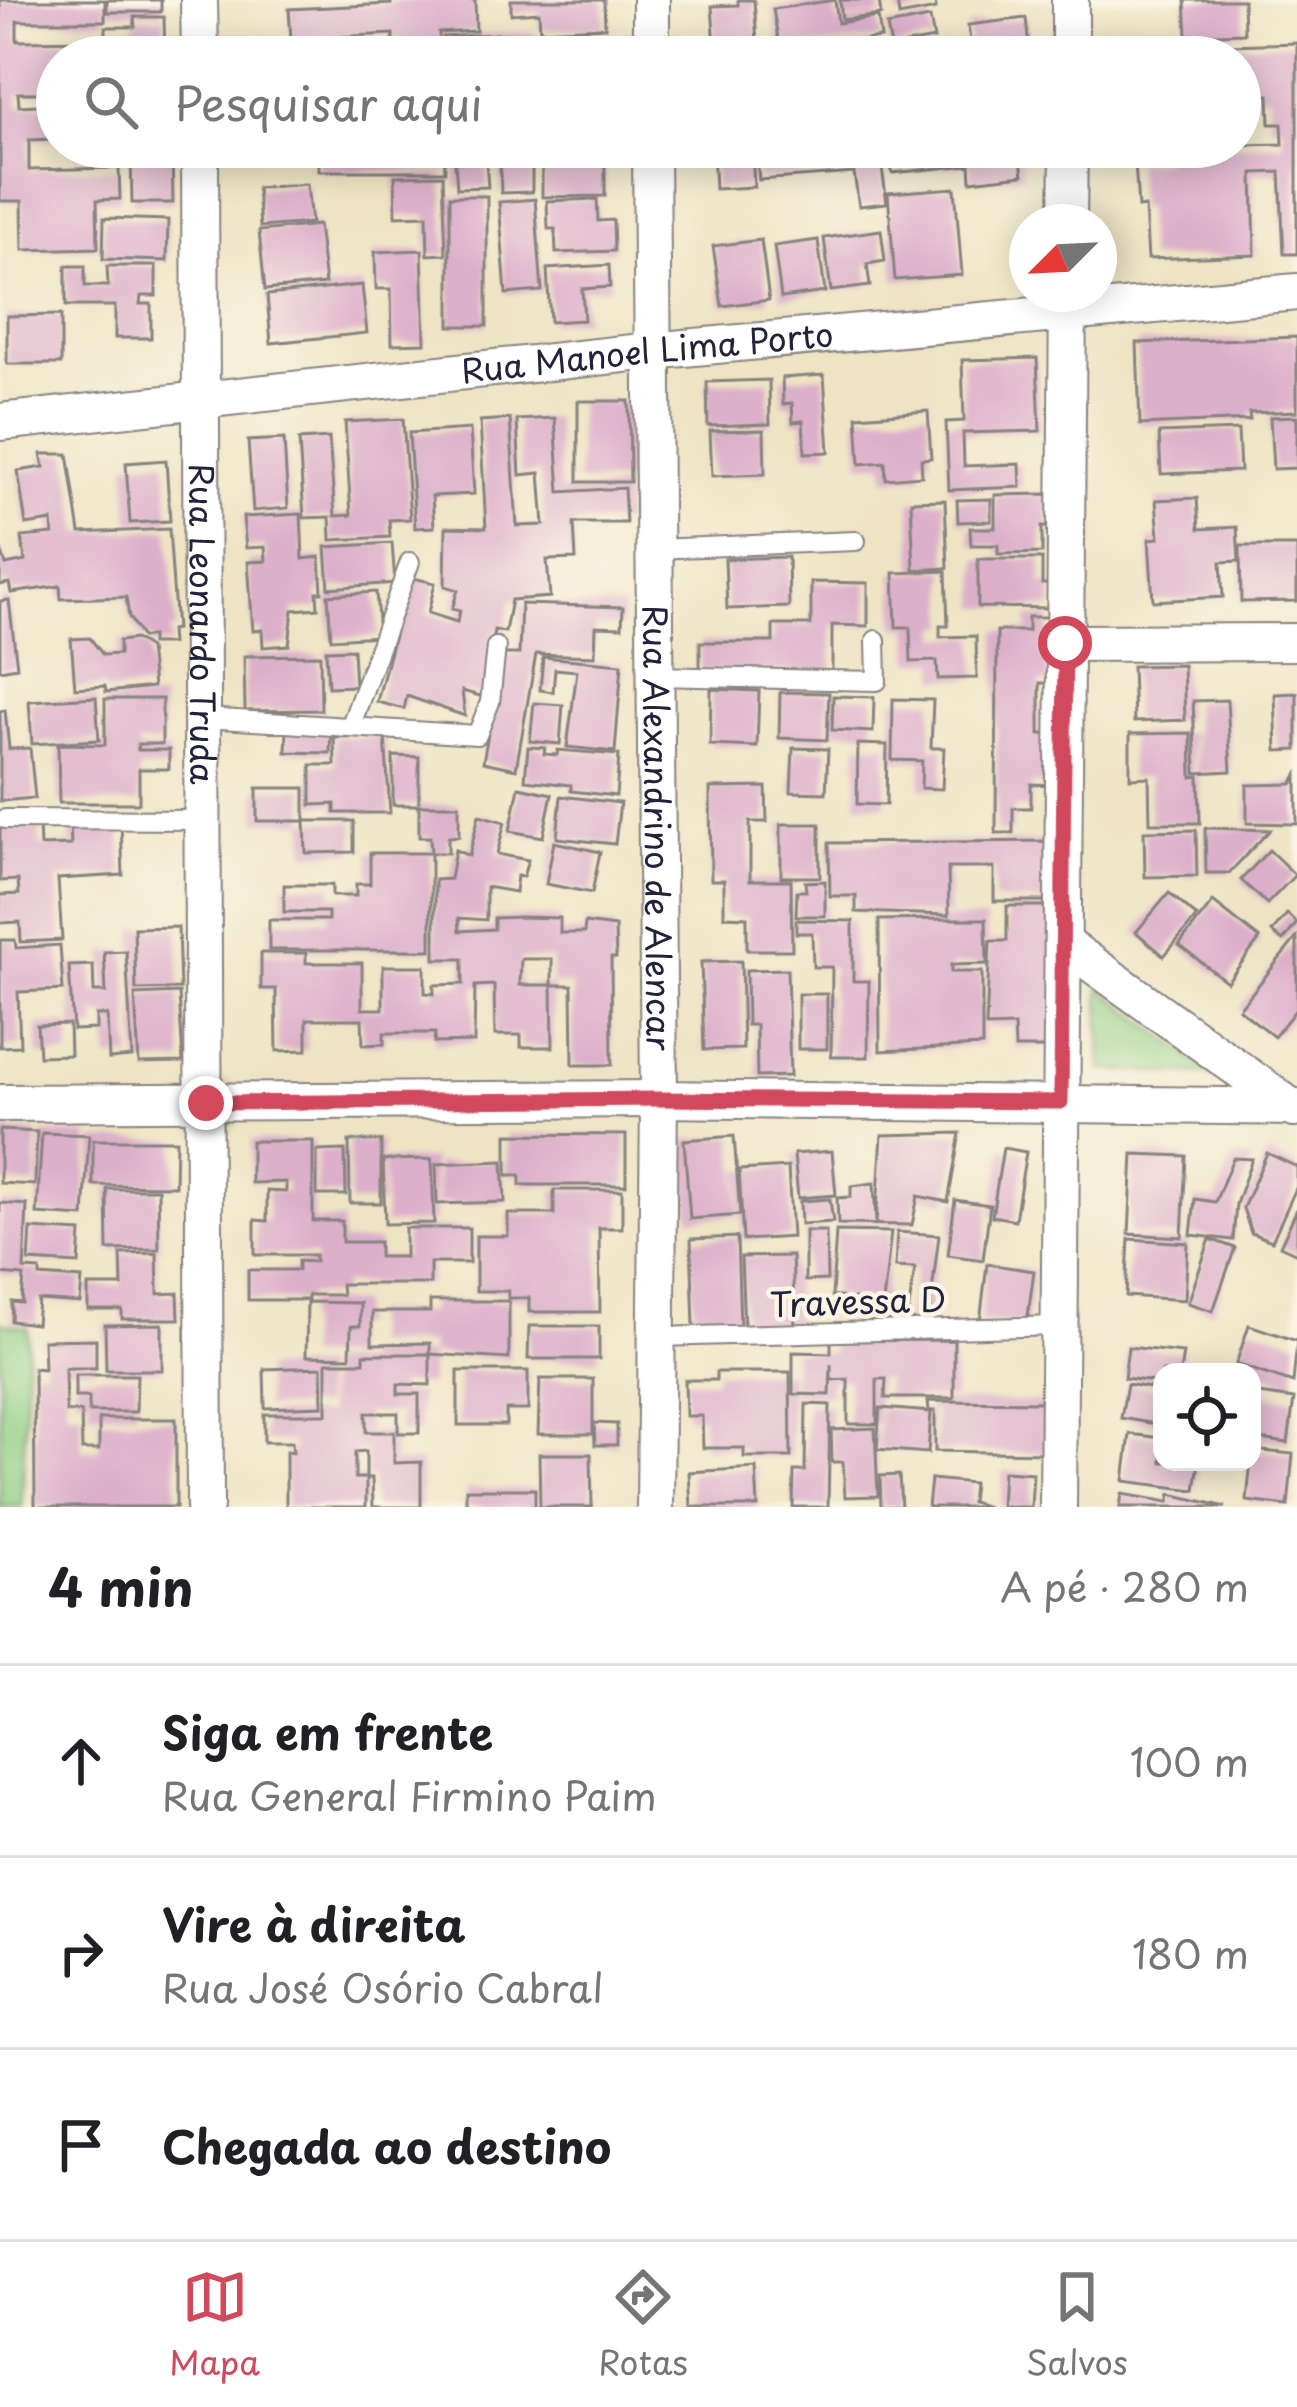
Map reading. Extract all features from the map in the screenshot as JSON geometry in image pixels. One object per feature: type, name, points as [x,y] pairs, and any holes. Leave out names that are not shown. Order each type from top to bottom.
[{"type":"street","points":[[199,0],[200,36]]},
{"type":"street","points":[[652,0],[652,36]]},
{"type":"street","points":[[1070,0],[1070,36]]},
{"type":"street","name":"Rua Leonardo Truda","points":[[200,168],[205,1507]]},
{"type":"street","name":"Rua Alexandrino de Alencar","points":[[651,168],[659,1099],[655,1507]]},
{"type":"street","points":[[1068,204],[1069,168]]},
{"type":"street","name":"Rua Manoel Lima Porto","points":[[1117,300],[1297,292]]},
{"type":"street","name":"Rua Manoel Lima Porto","points":[[0,422],[1009,309]]},
{"type":"street","points":[[1058,1507],[1068,312]]},
{"type":"street","points":[[1065,643],[1297,642]]},
{"type":"street","points":[[1063,943],[1295,1109]]},
{"type":"street","points":[[0,1103],[659,1099],[1295,1109]]},
{"type":"lane","points":[[653,549],[856,541]]},
{"type":"lane","points":[[351,724],[410,562]]},
{"type":"lane","points":[[654,676],[877,680],[876,640]]},
{"type":"lane","points":[[204,718],[477,735],[490,702],[496,647]]},
{"type":"lane","points":[[4,819],[204,820]]},
{"type":"lane","name":"Travessa D","points":[[657,1337],[1060,1326]]},
{"type":"green space","points":[[1100,988],[1215,1075],[1102,1070]]},
{"type":"green space","points":[[0,1322],[28,1328],[22,1507],[0,1507]]},
{"type":"building","points":[[0,0],[105,0],[105,21],[17,21],[17,41],[36,41],[36,93],[18,93],[19,106],[36,105],[36,140],[29,140],[29,170],[119,168],[120,199],[97,200],[98,248],[23,250],[22,201],[0,201]]},
{"type":"building","points":[[107,0],[161,0],[161,12],[107,12]]},
{"type":"building","points":[[391,0],[475,0],[476,31],[439,36],[291,36],[289,9],[391,4]]},
{"type":"building","points":[[511,0],[604,0],[605,27],[540,30],[539,12],[511,14]]},
{"type":"building","points":[[738,0],[754,0],[757,36],[714,36],[712,6],[738,5]]},
{"type":"building","points":[[835,0],[838,23],[878,17],[881,36],[778,36],[773,9]]},
{"type":"building","points":[[840,0],[879,0],[881,15],[842,20]]},
{"type":"building","points":[[897,0],[935,0],[936,9],[899,16]]},
{"type":"building","points":[[1185,0],[1243,0],[1244,33],[1187,35]]},
{"type":"building","points":[[134,17],[164,17],[164,36],[106,36],[106,27],[135,27]]},
{"type":"building","points":[[930,18],[933,36],[889,36],[887,26]]},
{"type":"building","points":[[1026,18],[1028,36],[969,36],[968,25]]},
{"type":"building","points":[[534,32],[534,36],[461,36]]},
{"type":"building","points":[[1297,43],[1297,254],[1284,254],[1280,172],[1253,173],[1255,255],[1148,259],[1145,207],[1138,208],[1135,168],[1261,168],[1261,145],[1283,144],[1282,124],[1270,124],[1269,95],[1261,95],[1261,44]]},
{"type":"building","points":[[131,168],[172,168],[173,203],[132,203]]},
{"type":"building","points":[[319,168],[445,171],[319,171]]},
{"type":"building","points":[[455,168],[487,168],[488,187],[457,188]]},
{"type":"building","points":[[500,168],[532,168],[532,192],[501,193]]},
{"type":"building","points":[[542,168],[605,168],[605,196],[542,197]]},
{"type":"building","points":[[714,168],[753,168],[754,187],[715,189]]},
{"type":"building","points":[[758,168],[882,168],[887,203],[859,206],[854,173],[759,180]]},
{"type":"building","points":[[892,168],[941,168],[892,173]]},
{"type":"building","points":[[970,168],[1022,168],[1023,175],[971,181]]},
{"type":"building","points":[[443,175],[446,254],[428,255],[427,215],[396,216],[395,176]]},
{"type":"building","points":[[307,184],[311,223],[260,227],[257,188]]},
{"type":"building","points":[[955,188],[962,275],[895,280],[888,193]]},
{"type":"building","points":[[450,196],[487,196],[487,326],[450,326]]},
{"type":"building","points":[[535,199],[542,291],[506,294],[499,202]]},
{"type":"building","points":[[597,199],[598,221],[613,220],[614,251],[556,253],[555,229],[548,229],[547,201]]},
{"type":"building","points":[[104,218],[168,220],[167,261],[103,259]]},
{"type":"building","points":[[318,225],[325,284],[265,290],[259,231]]},
{"type":"building","points":[[881,230],[885,261],[867,264],[870,286],[831,291],[824,238]]},
{"type":"building","points":[[761,240],[769,300],[722,306],[713,246]]},
{"type":"building","points":[[818,240],[825,292],[781,298],[774,246]]},
{"type":"building","points":[[422,250],[425,343],[392,344],[391,289],[376,289],[375,252]]},
{"type":"building","points":[[609,265],[610,287],[582,289],[584,320],[550,322],[547,269]]},
{"type":"building","points":[[66,266],[85,266],[85,286],[108,286],[107,266],[156,266],[156,296],[141,296],[140,304],[151,304],[151,338],[115,338],[115,306],[66,306]]},
{"type":"building","points":[[362,285],[367,333],[271,343],[267,295]]},
{"type":"building","points":[[61,315],[61,364],[7,364],[7,316]]},
{"type":"building","points":[[1297,337],[1297,411],[1249,413],[1250,420],[1140,425],[1137,343]]},
{"type":"building","points":[[1037,358],[1040,431],[963,433],[964,466],[1020,464],[1021,487],[949,490],[946,422],[964,421],[962,360]]},
{"type":"building","points":[[824,375],[829,452],[805,453],[803,421],[793,422],[792,403],[783,404],[782,378]]},
{"type":"building","points":[[769,380],[770,424],[708,426],[707,382]]},
{"type":"building","points":[[578,401],[629,401],[630,482],[578,482]]},
{"type":"building","points":[[928,411],[931,458],[921,459],[922,476],[886,479],[885,462],[860,464],[857,416]]},
{"type":"building","points":[[1297,416],[1297,468],[1273,469],[1270,417]]},
{"type":"building","points":[[555,418],[560,492],[624,488],[626,523],[574,523],[576,559],[547,560],[550,597],[511,600],[505,632],[494,630],[484,697],[462,691],[465,716],[407,696],[404,709],[377,702],[409,577],[435,583],[428,613],[457,622],[460,611],[452,609],[458,590],[445,586],[446,527],[486,528],[480,421],[510,419],[517,526],[544,525],[540,473],[520,475],[517,420]]},
{"type":"building","points":[[403,419],[410,519],[389,520],[390,537],[331,540],[330,517],[304,518],[299,440],[329,438],[335,516],[351,515],[345,422]]},
{"type":"building","points":[[470,429],[474,494],[432,496],[434,527],[415,528],[409,433]]},
{"type":"building","points":[[764,430],[765,474],[712,476],[710,431]]},
{"type":"building","points":[[1238,430],[1240,471],[1161,474],[1159,433]]},
{"type":"building","points":[[284,439],[288,508],[253,511],[248,441]]},
{"type":"building","points":[[41,454],[68,454],[80,533],[169,529],[176,629],[170,630],[171,644],[151,644],[151,636],[142,638],[129,617],[126,597],[61,599],[60,586],[11,593],[9,583],[0,585],[0,547],[6,565],[25,561],[22,537],[53,534],[52,521],[26,525],[18,471],[44,467]]},
{"type":"building","points":[[166,460],[170,521],[130,523],[126,463]]},
{"type":"building","points":[[1048,494],[1049,527],[1042,527],[1042,553],[998,554],[998,545],[971,545],[970,528],[995,528],[995,495]]},
{"type":"building","points":[[1197,498],[1199,529],[1237,527],[1239,561],[1221,562],[1223,597],[1153,601],[1149,539],[1159,538],[1156,500]]},
{"type":"building","points":[[991,499],[991,521],[958,522],[957,500]]},
{"type":"building","points":[[945,500],[948,568],[914,570],[911,501]]},
{"type":"building","points":[[301,514],[303,559],[320,557],[318,608],[293,610],[289,645],[263,647],[262,630],[253,631],[248,562],[266,561],[265,547],[246,548],[243,517]]},
{"type":"building","points":[[392,543],[395,583],[329,588],[326,547]]},
{"type":"building","points":[[1240,546],[1297,546],[1297,601],[1241,602]]},
{"type":"building","points":[[788,557],[789,607],[727,609],[725,559]]},
{"type":"building","points":[[978,559],[1042,559],[1042,584],[1052,584],[1052,608],[978,607]]},
{"type":"building","points":[[946,571],[948,626],[940,626],[940,637],[976,636],[977,678],[938,679],[937,661],[911,662],[910,627],[896,627],[894,573]]},
{"type":"building","points":[[811,582],[868,583],[868,626],[832,625],[832,671],[700,671],[700,642],[773,642],[773,625],[811,625]]},
{"type":"building","points":[[376,592],[379,636],[331,639],[328,595]]},
{"type":"building","points":[[9,600],[17,667],[0,670],[0,601]]},
{"type":"building","points":[[521,604],[623,607],[622,627],[596,626],[595,656],[536,654],[516,769],[483,762],[502,654],[519,654]]},
{"type":"building","points":[[1028,617],[1049,617],[1048,683],[1040,683],[1040,734],[1057,734],[1056,785],[1031,784],[1031,808],[1013,808],[1013,833],[996,833],[997,631],[1028,631]]},
{"type":"building","points":[[90,638],[103,655],[119,654],[119,641],[135,639],[149,648],[153,687],[106,692],[105,686],[75,688],[71,639]]},
{"type":"building","points":[[353,649],[355,686],[328,687],[326,650]]},
{"type":"building","points":[[320,655],[321,710],[245,711],[244,656]]},
{"type":"building","points":[[543,657],[622,664],[615,752],[567,747],[577,671],[555,669],[553,692],[540,690]]},
{"type":"building","points":[[1183,665],[1185,720],[1134,722],[1132,666]]},
{"type":"building","points":[[711,689],[759,691],[757,747],[710,745]]},
{"type":"building","points":[[780,692],[829,693],[827,740],[779,738]]},
{"type":"building","points":[[1297,693],[1297,750],[1277,751],[1275,694]]},
{"type":"building","points":[[833,696],[874,697],[873,732],[832,730]]},
{"type":"building","points":[[96,697],[99,740],[32,744],[29,701]]},
{"type":"building","points":[[105,699],[162,699],[162,744],[138,744],[138,750],[169,750],[169,769],[139,769],[139,803],[59,803],[58,744],[105,745]]},
{"type":"building","points":[[893,699],[933,700],[931,748],[944,748],[942,789],[921,788],[922,761],[892,760]]},
{"type":"building","points":[[1227,700],[1231,771],[1196,773],[1193,701]]},
{"type":"building","points":[[534,703],[563,705],[560,744],[530,741]]},
{"type":"building","points":[[5,710],[9,749],[30,748],[35,798],[0,801],[0,711]]},
{"type":"building","points":[[287,730],[331,732],[330,753],[286,752]]},
{"type":"building","points":[[1191,733],[1192,777],[1199,776],[1200,823],[1150,823],[1149,777],[1130,778],[1130,734]]},
{"type":"building","points":[[385,736],[390,813],[335,813],[335,804],[311,805],[311,765],[335,765],[334,737]]},
{"type":"building","points":[[858,744],[887,745],[886,805],[857,804]]},
{"type":"building","points":[[528,747],[545,748],[544,754],[557,755],[558,750],[619,755],[616,796],[525,780]]},
{"type":"building","points":[[793,748],[828,749],[826,793],[791,792]]},
{"type":"building","points":[[393,756],[419,757],[419,805],[393,805]]},
{"type":"building","points":[[1297,775],[1297,824],[1247,823],[1247,785],[1292,784]]},
{"type":"building","points":[[519,787],[552,794],[543,837],[510,831]]},
{"type":"building","points":[[766,787],[767,822],[750,822],[750,880],[791,880],[792,950],[747,950],[747,917],[724,916],[724,880],[711,880],[710,788]]},
{"type":"building","points":[[257,788],[305,788],[305,821],[257,821]]},
{"type":"building","points":[[561,796],[620,803],[615,844],[557,838]]},
{"type":"building","points":[[419,805],[459,805],[459,836],[448,837],[448,853],[431,853],[430,837],[419,837]]},
{"type":"building","points":[[479,815],[505,822],[497,854],[528,860],[523,877],[517,876],[515,892],[486,887],[486,920],[459,918],[460,931],[494,929],[494,918],[520,917],[560,918],[560,933],[584,933],[585,923],[615,927],[612,1065],[573,1065],[572,985],[552,985],[553,1047],[521,1047],[521,1035],[495,1035],[494,985],[475,986],[474,1042],[434,1043],[435,1033],[384,1033],[384,1044],[363,1045],[362,1019],[307,1019],[307,1050],[277,1051],[276,989],[261,989],[261,953],[306,953],[306,963],[362,963],[362,1009],[383,1009],[383,966],[425,966],[425,993],[434,994],[434,985],[463,984],[463,959],[435,959],[435,880],[450,879],[455,850],[469,856]],"holes":[[[521,959],[552,959],[552,985],[520,985]]]},
{"type":"building","points":[[305,821],[354,821],[354,852],[306,853]]},
{"type":"building","points":[[121,822],[123,875],[58,879],[62,940],[21,942],[20,922],[0,923],[0,895],[19,894],[18,880],[0,881],[0,827],[39,825],[40,846],[71,845],[70,824]]},
{"type":"building","points":[[781,824],[820,824],[820,877],[781,877]]},
{"type":"building","points":[[1205,828],[1270,830],[1229,873],[1206,873]]},
{"type":"building","points":[[1196,830],[1197,876],[1145,877],[1144,831]]},
{"type":"building","points":[[1051,841],[1052,901],[994,901],[994,868],[948,868],[949,915],[856,912],[856,896],[830,896],[829,843]]},
{"type":"building","points":[[554,842],[600,852],[592,893],[546,884]]},
{"type":"building","points":[[1269,850],[1295,875],[1267,904],[1241,880]]},
{"type":"building","points":[[370,853],[431,853],[431,950],[269,950],[269,920],[328,920],[328,912],[284,912],[284,885],[332,885],[332,896],[356,896],[356,884],[370,884]]},
{"type":"building","points":[[825,881],[825,916],[796,916],[797,891],[806,891],[805,882]]},
{"type":"building","points":[[1169,893],[1197,917],[1164,956],[1136,932]]},
{"type":"building","points":[[1213,902],[1260,939],[1227,982],[1179,945]]},
{"type":"building","points":[[1007,906],[1054,906],[1055,1048],[1015,1048],[1014,1026],[986,1027],[990,941],[1007,941]]},
{"type":"building","points":[[1287,914],[1297,923],[1283,941],[1272,932]]},
{"type":"building","points":[[986,919],[987,964],[951,965],[951,972],[982,972],[982,1046],[880,1051],[879,920]]},
{"type":"building","points":[[796,920],[853,921],[853,981],[869,981],[868,1057],[831,1057],[832,967],[813,967],[812,933],[796,933]]},
{"type":"building","points":[[178,927],[180,989],[136,990],[134,928]]},
{"type":"building","points":[[1297,937],[1297,1008],[1274,1037],[1239,1009]]},
{"type":"building","points":[[0,940],[15,940],[16,948],[60,945],[63,990],[18,992],[20,1046],[0,1047]]},
{"type":"building","points":[[126,951],[132,1057],[109,1059],[107,1015],[96,1015],[96,1029],[73,1030],[69,966],[93,965],[94,992],[106,992],[104,952]]},
{"type":"building","points":[[741,961],[743,1049],[704,1050],[701,962]]},
{"type":"building","points":[[787,969],[790,1076],[757,1077],[756,1025],[747,1025],[746,970]]},
{"type":"building","points":[[179,993],[183,1062],[139,1063],[135,995]]},
{"type":"building","points":[[798,994],[827,994],[827,1049],[798,1049]]},
{"type":"building","points":[[69,1024],[70,1055],[39,1056],[37,1025]]},
{"type":"building","points":[[0,1130],[37,1132],[35,1185],[0,1183]]},
{"type":"building","points":[[42,1133],[89,1135],[84,1217],[37,1214]]},
{"type":"building","points":[[960,1133],[948,1202],[918,1196],[912,1225],[838,1224],[837,1198],[851,1197],[851,1186],[874,1183],[876,1224],[882,1135]]},
{"type":"building","points":[[507,1134],[626,1135],[626,1185],[520,1185],[520,1175],[507,1175]]},
{"type":"building","points":[[734,1136],[740,1215],[690,1219],[684,1140]]},
{"type":"building","points":[[93,1140],[176,1140],[175,1186],[93,1185]]},
{"type":"building","points":[[251,1141],[313,1141],[313,1221],[342,1221],[342,1242],[379,1242],[379,1257],[405,1257],[405,1228],[469,1228],[469,1263],[430,1263],[430,1284],[341,1284],[342,1295],[248,1300],[248,1270],[298,1270],[298,1261],[315,1262],[315,1255],[255,1255],[255,1220],[267,1221],[267,1191],[286,1192],[286,1182],[251,1183]]},
{"type":"building","points":[[349,1141],[381,1141],[381,1203],[350,1203]]},
{"type":"building","points":[[1003,1148],[1026,1152],[1015,1220],[992,1216]]},
{"type":"building","points":[[345,1150],[346,1195],[317,1195],[317,1151]]},
{"type":"building","points":[[832,1151],[836,1195],[798,1198],[794,1154]]},
{"type":"building","points":[[1267,1153],[1297,1167],[1297,1186],[1272,1241],[1251,1233],[1243,1208]]},
{"type":"building","points":[[1133,1154],[1186,1156],[1182,1237],[1129,1234]]},
{"type":"building","points":[[1233,1158],[1252,1159],[1236,1204],[1233,1240],[1191,1235],[1195,1199],[1215,1202]]},
{"type":"building","points":[[432,1159],[434,1223],[385,1224],[383,1160]]},
{"type":"building","points":[[503,1161],[505,1202],[437,1204],[436,1164]]},
{"type":"building","points":[[788,1167],[792,1237],[743,1240],[739,1170]]},
{"type":"building","points":[[107,1189],[158,1189],[159,1249],[108,1250]]},
{"type":"building","points":[[554,1190],[622,1190],[622,1228],[599,1228],[600,1312],[529,1312],[529,1298],[508,1298],[508,1291],[476,1291],[476,1236],[508,1236],[508,1214],[554,1214]]},
{"type":"building","points":[[830,1199],[833,1222],[801,1224],[800,1201]]},
{"type":"building","points":[[955,1200],[990,1205],[983,1260],[948,1255]]},
{"type":"building","points":[[0,1203],[27,1205],[24,1269],[40,1270],[40,1276],[82,1279],[80,1303],[38,1300],[36,1324],[11,1321],[12,1302],[22,1303],[24,1276],[0,1274]]},
{"type":"building","points":[[1297,1209],[1297,1254],[1280,1246]]},
{"type":"building","points":[[31,1229],[81,1232],[79,1264],[29,1261]]},
{"type":"building","points":[[805,1231],[826,1231],[827,1280],[805,1281]]},
{"type":"building","points":[[836,1231],[891,1232],[883,1303],[832,1296]]},
{"type":"building","points":[[897,1232],[939,1235],[928,1324],[906,1326],[915,1268],[895,1267]]},
{"type":"building","points":[[737,1237],[740,1326],[694,1327],[691,1239]]},
{"type":"building","points":[[1129,1239],[1188,1243],[1185,1300],[1126,1296]]},
{"type":"building","points":[[1210,1239],[1235,1248],[1213,1311],[1188,1303]]},
{"type":"building","points":[[157,1253],[158,1294],[178,1293],[179,1319],[122,1319],[122,1310],[88,1310],[88,1286],[122,1286],[121,1254]]},
{"type":"building","points":[[792,1256],[795,1326],[744,1327],[741,1257]]},
{"type":"building","points":[[987,1264],[1034,1271],[1027,1323],[980,1322]]},
{"type":"building","points":[[430,1301],[509,1301],[509,1359],[430,1354],[430,1343],[372,1344],[372,1312],[430,1312]]},
{"type":"building","points":[[307,1302],[360,1303],[360,1326],[351,1326],[350,1357],[306,1356]]},
{"type":"building","points":[[162,1324],[162,1370],[106,1370],[105,1325]]},
{"type":"building","points":[[1249,1325],[1297,1341],[1293,1383],[1261,1372],[1261,1363],[1236,1363]]},
{"type":"building","points":[[529,1326],[599,1326],[599,1359],[528,1359]]},
{"type":"building","points":[[96,1339],[96,1368],[65,1368],[66,1412],[81,1412],[82,1450],[99,1450],[99,1419],[176,1419],[176,1507],[35,1507],[34,1368],[44,1369],[43,1340]]},
{"type":"building","points":[[954,1340],[954,1398],[885,1398],[886,1379],[877,1379],[877,1424],[848,1424],[848,1379],[831,1380],[831,1364],[830,1395],[793,1394],[793,1352],[831,1353],[831,1341]]},
{"type":"building","points":[[1128,1347],[1183,1353],[1181,1363],[1153,1363],[1153,1382],[1124,1378]]},
{"type":"building","points":[[364,1354],[430,1354],[430,1385],[398,1384],[398,1394],[419,1394],[419,1433],[398,1433],[398,1413],[366,1413],[366,1432],[394,1432],[394,1463],[421,1462],[421,1507],[373,1507],[372,1478],[366,1478],[366,1507],[286,1507],[286,1451],[293,1452],[292,1442],[264,1442],[264,1414],[327,1414],[327,1362],[364,1362]],"holes":[[[366,1451],[366,1478],[355,1478],[355,1452]]]},
{"type":"building","points":[[322,1367],[323,1406],[265,1408],[264,1369]]},
{"type":"building","points":[[458,1371],[528,1371],[528,1410],[506,1410],[506,1425],[458,1425]]},
{"type":"building","points":[[716,1372],[790,1372],[791,1457],[744,1457],[744,1448],[703,1448],[702,1416],[686,1416],[685,1380],[716,1380]]},
{"type":"building","points":[[75,1375],[137,1375],[136,1412],[89,1412],[89,1397],[75,1397]]},
{"type":"building","points":[[540,1379],[593,1379],[593,1434],[538,1434]]},
{"type":"building","points":[[1127,1384],[1153,1388],[1153,1423],[1121,1418]]},
{"type":"building","points":[[1261,1394],[1294,1399],[1288,1443],[1261,1439]]},
{"type":"building","points":[[928,1401],[1048,1402],[1048,1453],[935,1451],[935,1411],[929,1411]]},
{"type":"building","points":[[806,1404],[830,1405],[828,1507],[793,1507],[794,1471],[805,1471]]},
{"type":"building","points":[[880,1408],[931,1412],[928,1453],[877,1449]]},
{"type":"building","points":[[594,1423],[617,1424],[617,1445],[595,1445]]},
{"type":"building","points":[[875,1428],[878,1496],[845,1497],[843,1462],[832,1462],[831,1430]]},
{"type":"building","points":[[1130,1434],[1153,1437],[1153,1471],[1198,1471],[1195,1490],[1124,1481]]},
{"type":"building","points":[[1261,1451],[1293,1454],[1288,1506],[1247,1501],[1250,1471],[1261,1471]]},
{"type":"building","points":[[539,1454],[591,1454],[592,1507],[540,1507]]},
{"type":"building","points":[[756,1468],[758,1507],[691,1507],[689,1472]]},
{"type":"building","points":[[1003,1471],[1033,1473],[1031,1507],[1001,1507]]},
{"type":"building","points":[[899,1475],[901,1507],[881,1507],[880,1476]]},
{"type":"building","points":[[931,1479],[973,1483],[971,1502],[988,1507],[928,1507]]},
{"type":"building","points":[[466,1489],[535,1489],[535,1507],[466,1507]]},
{"type":"building","points":[[1122,1494],[1169,1502],[1171,1494],[1226,1507],[1120,1507]]},
{"type":"route","points":[[206,1103],[1061,1102],[1065,643]]}]
